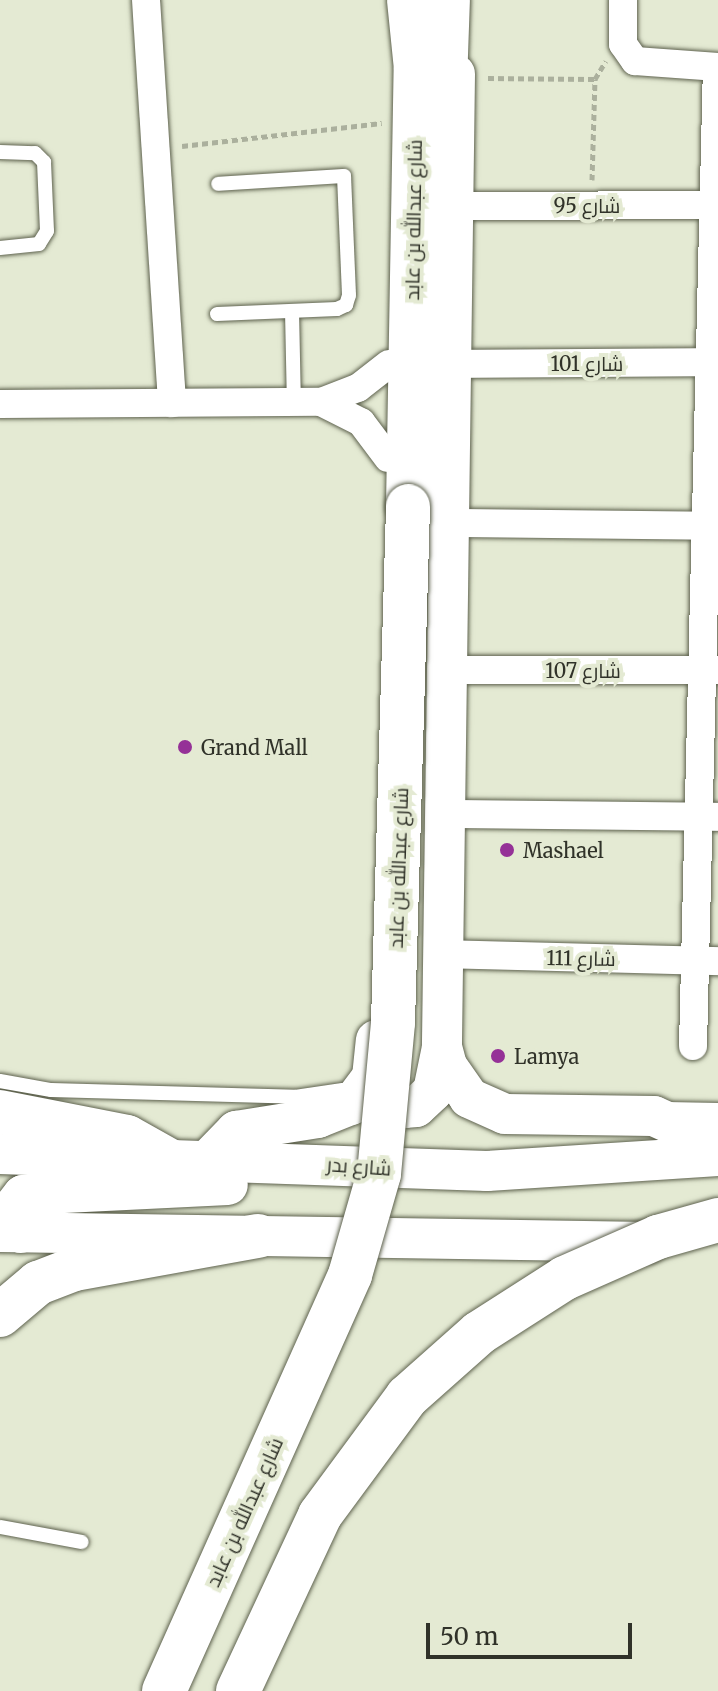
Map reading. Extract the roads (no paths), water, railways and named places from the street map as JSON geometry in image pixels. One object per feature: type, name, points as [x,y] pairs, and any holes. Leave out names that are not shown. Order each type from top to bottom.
[{"type":"main road","name":"شارع عبدالله بن عابد","points":[[406,0],[416,69],[430,512],[449,670],[442,1047],[433,1091],[416,1107],[404,1108],[384,1095],[374,1068],[389,364],[406,0]]},
{"type":"main road","name":"شارع عبدالله بن عابد","points":[[195,1691],[362,1311],[399,1173],[409,1079],[449,0]]},
{"type":"main road","name":"شارع عبدالله بن عابد","points":[[164,1691],[350,1275],[379,1174],[430,512],[455,364],[455,78],[449,0]]},
{"type":"main road","name":"شارع عبدالله بن عابد","points":[[442,1047],[456,1084],[486,1109],[505,1114],[636,1116],[718,1145]]},
{"type":"main road","points":[[0,1112],[127,1137],[187,1160],[255,1124],[335,1114],[363,1093],[374,1068]]},
{"type":"main road","points":[[487,1171],[577,1127],[636,1116]]},
{"type":"main road","name":"شارع بدر","points":[[0,1154],[487,1171],[718,1156]]},
{"type":"main road","points":[[10,1232],[14,1230],[8,1214],[23,1195],[245,1185],[321,1164]]},
{"type":"main road","points":[[238,1691],[320,1515],[407,1397],[479,1333],[554,1284],[646,1242],[718,1220]]},
{"type":"main road","points":[[10,1232],[718,1243]]},
{"type":"main road","points":[[0,1315],[38,1283],[74,1269],[258,1236]]},
{"type":"street","points":[[146,0],[172,403]]},
{"type":"street","points":[[623,0],[622,34],[627,54],[644,65],[718,67],[706,961],[693,1046]]},
{"type":"street","name":"شارع 95","points":[[457,206],[716,205]]},
{"type":"street","name":"شارع 101","points":[[455,364],[714,362]]},
{"type":"street","points":[[0,404],[308,402],[358,388],[389,364]]},
{"type":"street","points":[[308,402],[361,422],[388,458]]},
{"type":"street","points":[[430,512],[712,526]]},
{"type":"street","name":"شارع 107","points":[[449,670],[710,670]]},
{"type":"street","points":[[447,814],[708,817]]},
{"type":"street","name":"شارع 111","points":[[444,954],[706,961]]},
{"type":"street","points":[[636,1116],[718,1117]]},
{"type":"lane","points":[[0,152],[35,153],[44,162],[47,231],[39,244],[0,248]]},
{"type":"lane","points":[[217,314],[337,309],[348,300],[347,180],[333,173],[218,184]]},
{"type":"lane","points":[[292,311],[308,402]]},
{"type":"lane","points":[[0,1081],[29,1089],[295,1097],[335,1092],[374,1068]]},
{"type":"lane","points":[[0,1527],[82,1542]]},
{"type":"place","name":"Grand Mall","points":[[185,747]]},
{"type":"place","name":"Mashael","points":[[507,850]]},
{"type":"place","name":"Lamya","points":[[498,1056]]}]
